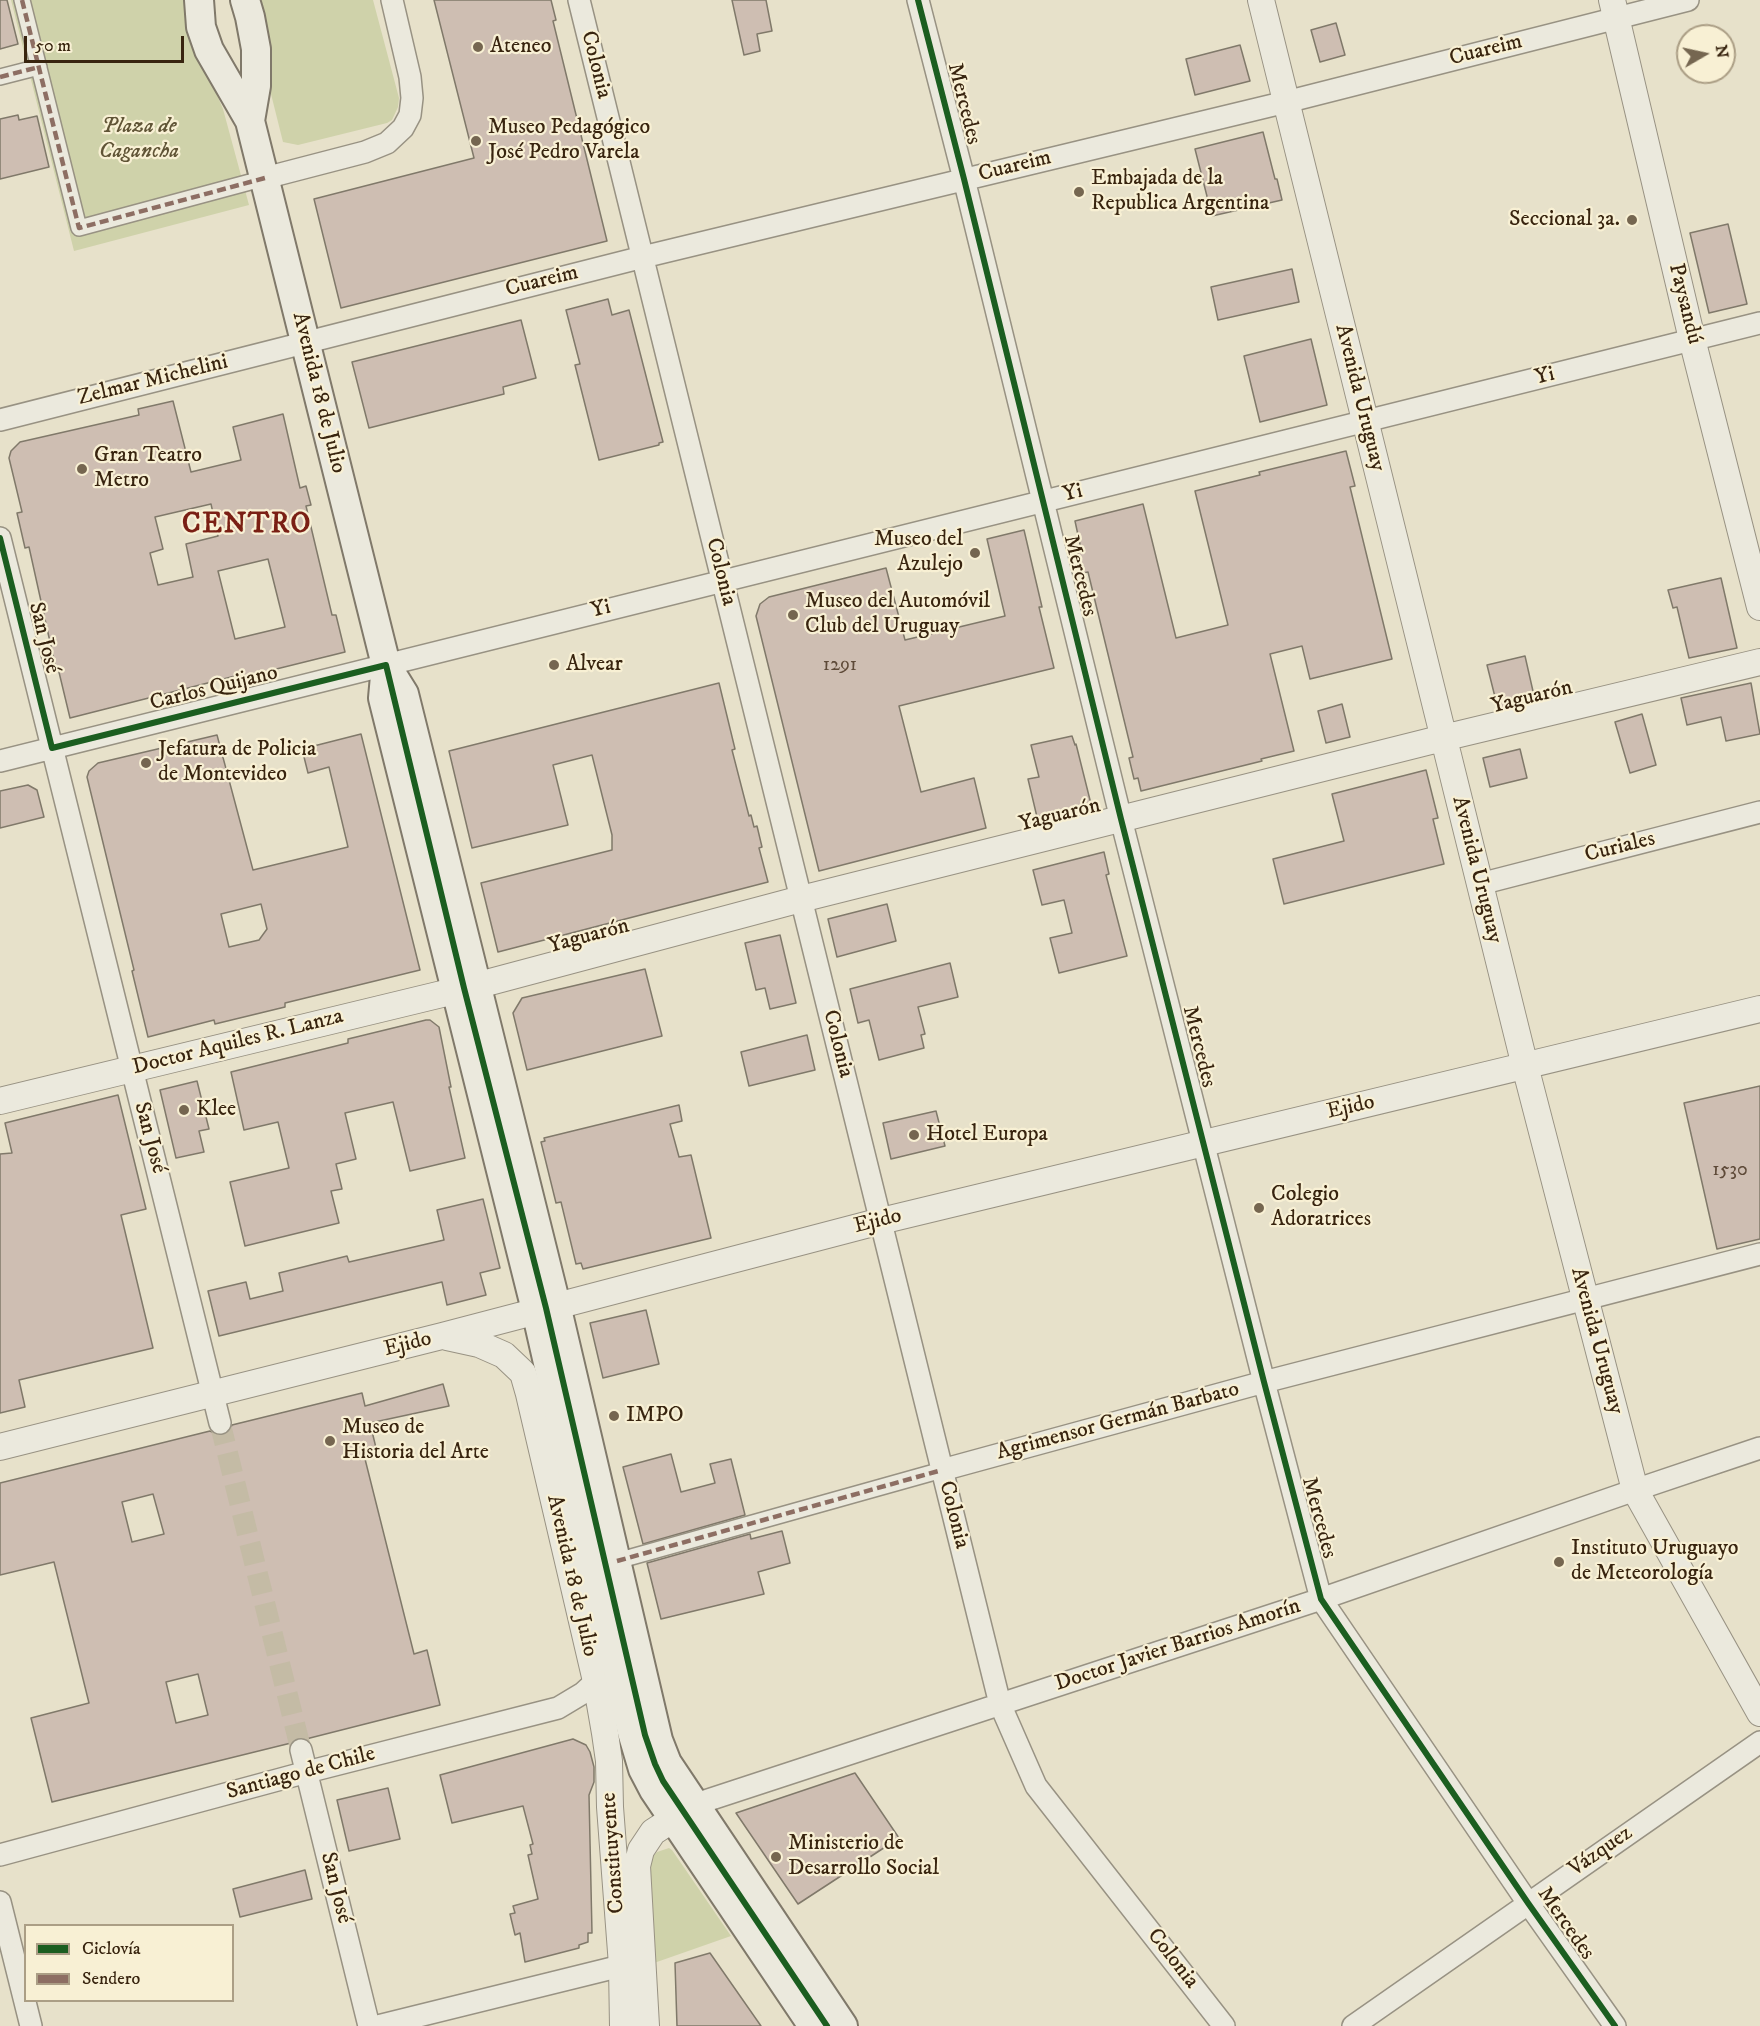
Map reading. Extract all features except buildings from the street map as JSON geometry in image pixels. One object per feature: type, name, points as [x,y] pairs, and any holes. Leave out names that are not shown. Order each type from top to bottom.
[{"type":"main road","name":"Avenida 18 de Julio","points":[[198,0],[201,27],[209,50],[250,121],[386,665],[404,694],[465,988],[546,1308],[617,1561],[658,1740],[685,1811],[813,2026]]},
{"type":"main road","name":"Avenida 18 de Julio","points":[[244,0],[256,49],[256,86],[250,121]]},
{"type":"main road","name":"Avenida 18 de Julio","points":[[546,1308],[561,1421],[643,1769],[654,1790],[685,1811],[843,2026]]},
{"type":"street","points":[[22,0],[79,228],[365,152],[387,143],[403,128],[410,115],[411,87],[392,0]]},
{"type":"street","name":"Colonia","points":[[579,0],[1000,1704],[1036,1786],[1224,2026]]},
{"type":"street","name":"Mercedes","points":[[918,0],[1121,819],[1321,1599],[1528,1903],[1615,2026]]},
{"type":"street","name":"Avenida Uruguay","points":[[1261,0],[1525,1066],[1635,1490],[1760,1713]]},
{"type":"street","name":"Cuareim","points":[[306,342],[643,257],[1287,102],[1614,9],[1688,0]]},
{"type":"street","name":"Paysandú","points":[[1614,9],[1692,339],[1760,607]]},
{"type":"street","points":[[0,77],[39,67]]},
{"type":"street","name":"Yi","points":[[386,665],[1760,323]]},
{"type":"street","name":"Zelmar Michelini","points":[[0,420],[306,342]]},
{"type":"street","name":"San José","points":[[0,538],[220,1423]]},
{"type":"street","name":"Yaguarón","points":[[465,988],[801,899],[1443,738],[1760,662]]},
{"type":"street","name":"Carlos Quijano","points":[[0,760],[386,665]]},
{"type":"street","name":"Curiales","points":[[1480,884],[1760,812]]},
{"type":"street","name":"Doctor Aquiles R. Lanza","points":[[0,1101],[465,988]]},
{"type":"street","name":"Ejido","points":[[0,1447],[442,1336],[881,1221],[1760,1009]]},
{"type":"street","name":"Agrimensor Germán Barbato","points":[[617,1561],[1264,1382],[1760,1254]]},
{"type":"street","name":"Avenida 18 de Julio","points":[[442,1336],[479,1344],[504,1355],[539,1389],[561,1421],[547,1471]]},
{"type":"street","name":"Avenida 18 de Julio","points":[[523,1373],[596,1681]]},
{"type":"street","name":"Doctor Javier Barrios Amorín","points":[[685,1811],[1000,1704],[1321,1599],[1760,1448]]},
{"type":"street","name":"Constituyente","points":[[596,1681],[609,1761],[610,1807],[632,1963],[645,2026]]},
{"type":"street","name":"Santiago de Chile","points":[[0,1855],[306,1772],[558,1708],[583,1693],[596,1681]]},
{"type":"street","name":"Vázquez","points":[[1353,2026],[1760,1742]]},
{"type":"street","name":"San José","points":[[301,1750],[369,2026]]},
{"type":"street","name":"Constituyente","points":[[623,2026],[632,1963],[637,1866],[641,1850],[653,1832],[685,1811]]},
{"type":"street","points":[[0,1902],[24,1998]]},
{"type":"street","points":[[378,2026],[632,1963]]},
{"type":"street","points":[[25,2002],[31,2026]]},
{"type":"green space","name":"Plaza de Cagancha","points":[[11,0],[187,0],[201,57],[223,109],[249,205],[74,251]]},
{"type":"green space","points":[[256,0],[373,0],[399,98],[392,120],[298,145],[283,142],[267,78]]},
{"type":"green space","points":[[669,1848],[731,1936],[654,1963],[647,1873],[652,1857],[657,1852]]},
{"type":"tunnel","points":[[220,1423],[301,1750]]},
{"type":"marked path","points":[[22,0],[79,228],[265,178]]},
{"type":"marked path","points":[[0,77],[39,67]]},
{"type":"marked path","points":[[617,1561],[942,1470]]},
{"type":"cycle path","points":[[918,0],[1121,819],[1321,1599],[1528,1903],[1615,2026]]},
{"type":"cycle path","points":[[0,538],[52,748],[386,665],[464,988],[546,1308],[645,1735],[663,1781],[827,2026]]},
{"type":"place","name":"Ateneo","points":[[478,47]]},
{"type":"place","name":"Museo Pedagógico José Pedro Varela","points":[[476,141]]},
{"type":"place","name":"Embajada de la Republica Argentina","points":[[1079,192]]},
{"type":"place","name":"Seccional 3a.","points":[[1632,220]]},
{"type":"place","name":"Gran Teatro Metro","points":[[82,469]]},
{"type":"place","name":"Museo del Azulejo","points":[[975,553]]},
{"type":"place","name":"Museo del Automóvil Club del Uruguay","points":[[793,615]]},
{"type":"place","name":"Alvear","points":[[554,665]]},
{"type":"place","name":"Jefatura de Policia de Montevideo","points":[[146,763]]},
{"type":"place","name":"Klee","points":[[184,1110]]},
{"type":"place","name":"Hotel Europa","points":[[914,1135]]},
{"type":"place","name":"Colegio Adoratrices","points":[[1259,1208]]},
{"type":"place","name":"IMPO","points":[[614,1416]]},
{"type":"place","name":"Museo de Historia del Arte","points":[[330,1441]]},
{"type":"place","name":"Instituto Uruguayo de Meteorología","points":[[1559,1562]]},
{"type":"place","name":"Ministerio de Desarrollo Social","points":[[776,1857]]},
{"type":"district","name":"CENTRO","points":[[247,526]]}]
